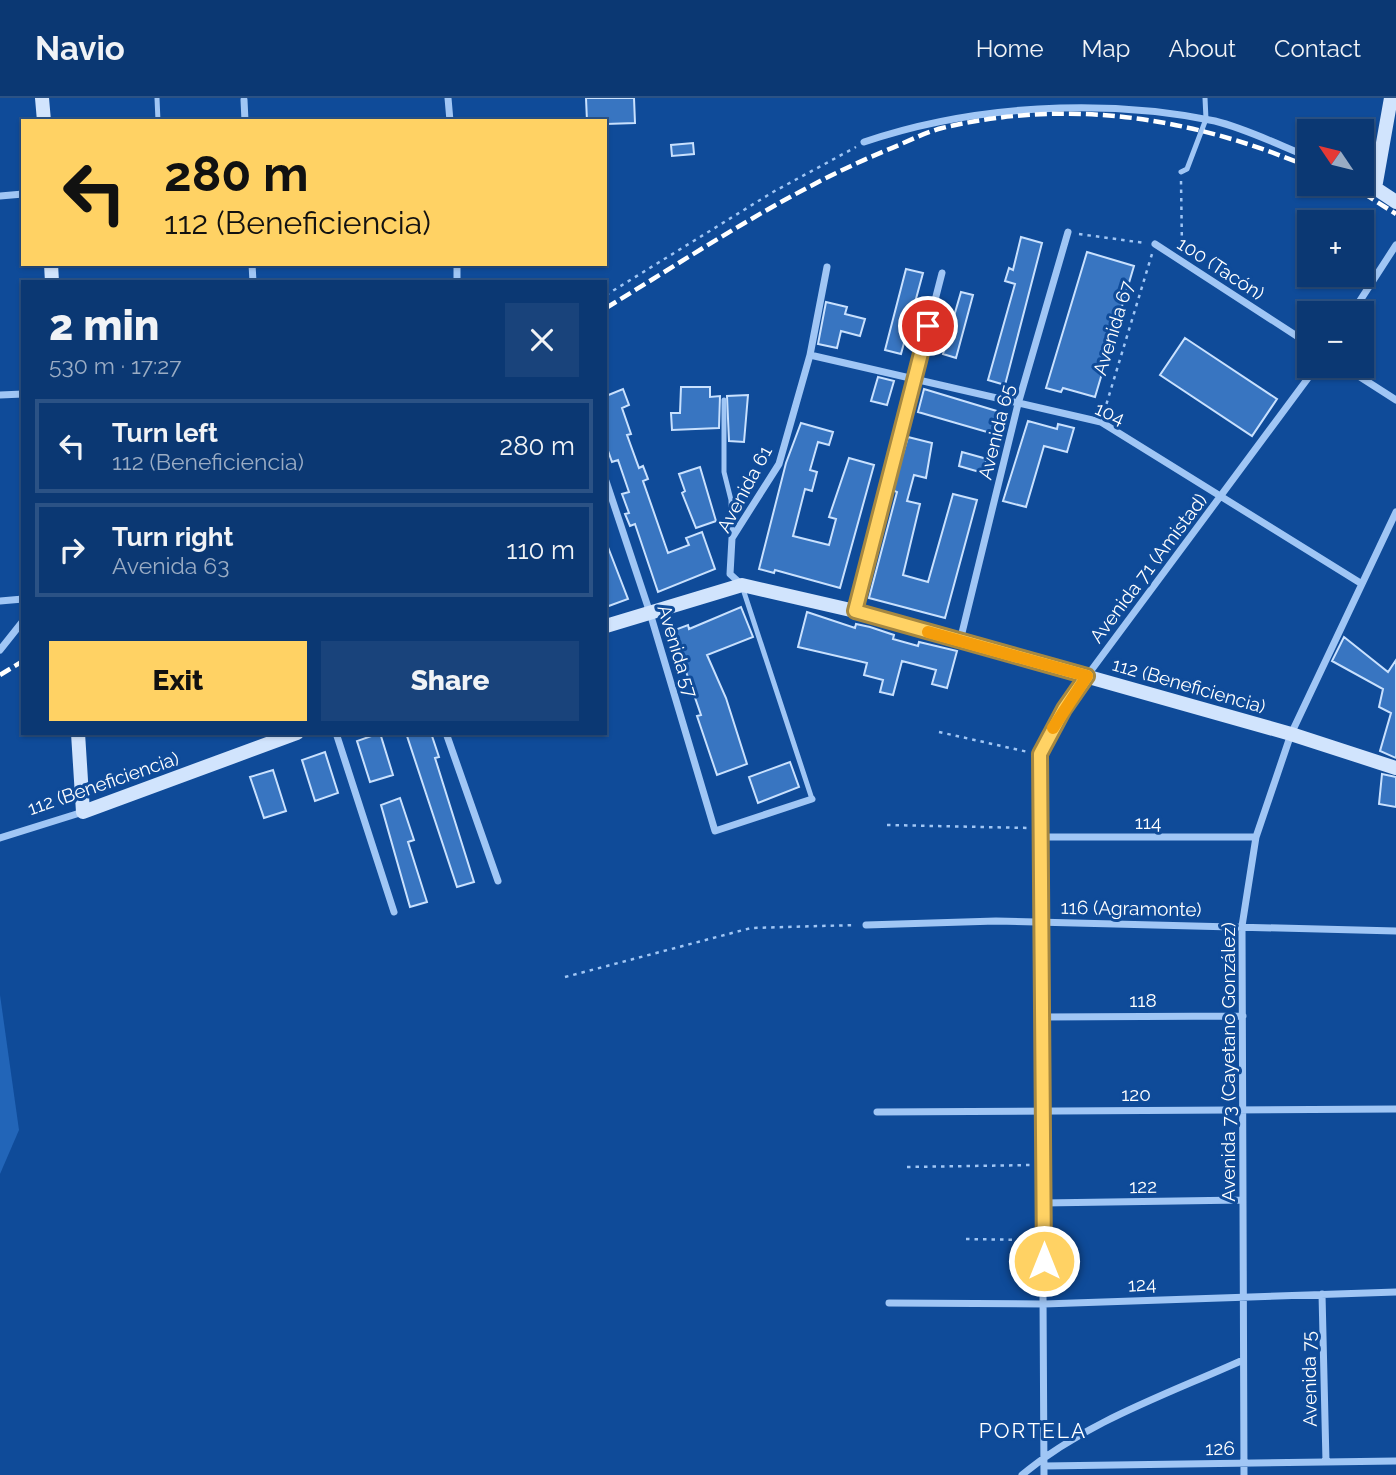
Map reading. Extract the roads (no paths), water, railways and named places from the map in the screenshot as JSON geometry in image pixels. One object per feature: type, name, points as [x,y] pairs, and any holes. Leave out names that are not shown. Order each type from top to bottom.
[{"type":"street","points":[[42,98],[44,119]]},
{"type":"street","points":[[449,98],[450,119]]},
{"type":"street","points":[[1374,162],[1391,98]]},
{"type":"street","points":[[244,100],[245,119]]},
{"type":"street","points":[[864,142],[985,110],[1040,106],[1155,109],[1206,119],[1297,153]]},
{"type":"street","points":[[1374,188],[1396,202]]},
{"type":"street","points":[[0,196],[21,194]]},
{"type":"street","name":"Avenida 65","points":[[960,642],[1018,404],[1068,232]]},
{"type":"street","name":"100 (Tacón)","points":[[1155,244],[1297,336]]},
{"type":"street","points":[[1360,301],[1396,245]]},
{"type":"street","name":"Avenida 61","points":[[742,585],[730,574],[732,538],[779,464],[810,355],[827,267]]},
{"type":"street","points":[[855,611],[942,272]]},
{"type":"street","name":"104","points":[[810,355],[1101,422],[1362,584]]},
{"type":"street","name":"Avenida 71 (Amistad)","points":[[1044,1475],[1040,754],[1064,709],[1087,676],[1308,378]]},
{"type":"street","points":[[1362,378],[1396,400]]},
{"type":"street","points":[[0,396],[21,394]]},
{"type":"street","name":"Avenida 57","points":[[607,484],[650,613],[715,831],[812,799]]},
{"type":"street","name":"Avenida 73 (Cayetano González)","points":[[1244,1475],[1242,926],[1256,837],[1291,734],[1396,512]]},
{"type":"street","name":"112 (Beneficiencia)","points":[[607,626],[742,585],[855,611],[1291,734],[1396,768]]},
{"type":"street","points":[[0,601],[21,599]]},
{"type":"street","points":[[0,650],[21,624]]},
{"type":"street","points":[[78,735],[83,812]]},
{"type":"street","name":"112 (Beneficiencia)","points":[[0,838],[83,812],[292,735]]},
{"type":"street","points":[[337,735],[394,912]]},
{"type":"street","points":[[447,735],[498,881]]},
{"type":"street","name":"114","points":[[1040,838],[1256,837]]},
{"type":"street","name":"116 (Agramonte)","points":[[866,925],[1042,922],[1396,931]]},
{"type":"street","name":"118","points":[[1043,1017],[1243,1016]]},
{"type":"street","name":"120","points":[[877,1112],[1396,1109]]},
{"type":"street","name":"122","points":[[1044,1203],[1243,1200]]},
{"type":"street","name":"124","points":[[889,1303],[1044,1304],[1243,1295],[1396,1292]]},
{"type":"street","name":"Avenida 75","points":[[1322,1294],[1326,1462]]},
{"type":"street","points":[[1022,1475],[1044,1456],[1109,1420],[1243,1360]]},
{"type":"street","name":"126","points":[[1044,1466],[1396,1461]]},
{"type":"lane","points":[[157,98],[158,119]]},
{"type":"lane","points":[[1181,172],[1187,169],[1206,119],[1205,98]]},
{"type":"lane","points":[[724,400],[724,472],[731,499],[732,538]]},
{"type":"lane","name":"Avenida 61","points":[[742,585],[812,799]]},
{"type":"railway","points":[[607,307],[744,223],[814,184],[942,128],[1036,114],[1128,118],[1220,136],[1297,162]]},
{"type":"railway","points":[[1368,196],[1396,214]]},
{"type":"railway","points":[[0,675],[21,662]]},
{"type":"district","name":"PORTELA","points":[[1033,1430]]}]
